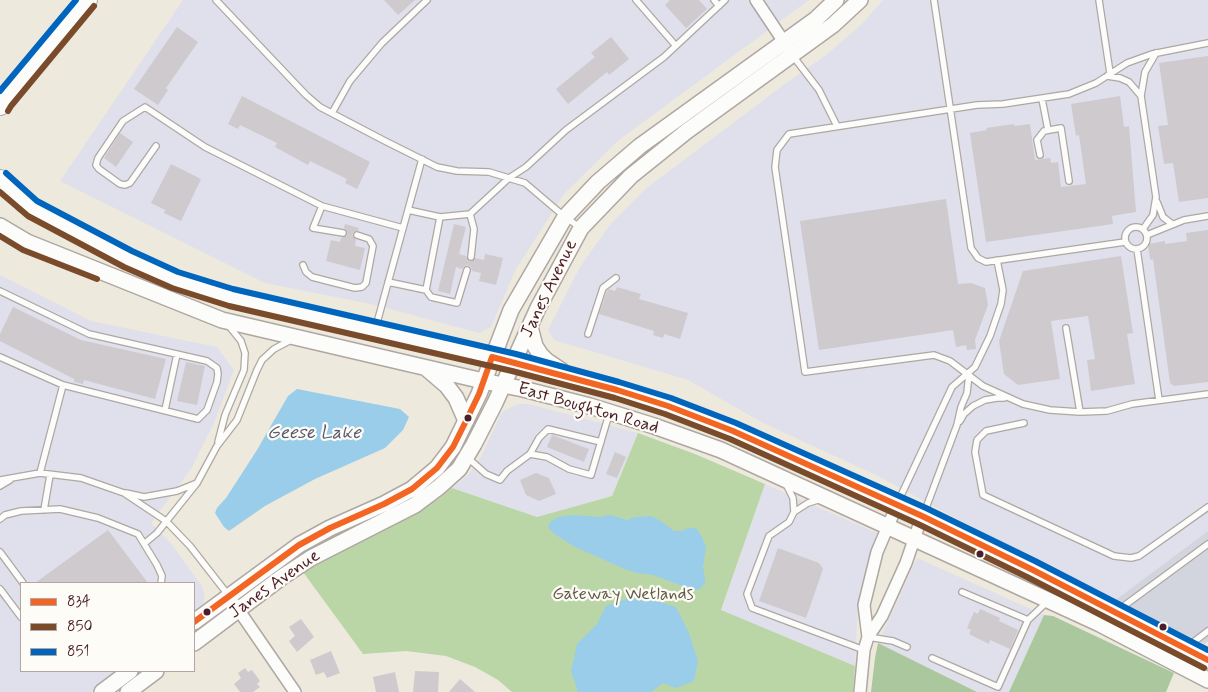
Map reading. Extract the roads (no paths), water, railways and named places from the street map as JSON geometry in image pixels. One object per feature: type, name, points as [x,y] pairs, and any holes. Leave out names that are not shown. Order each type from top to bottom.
[{"type":"highway","points":[[1,105],[87,0]]},
{"type":"highway","points":[[0,180],[32,208]]},
{"type":"main road","name":"Janes Avenue","points":[[195,642],[282,576],[311,558],[415,505],[459,469],[503,386],[563,258],[581,228],[631,176],[788,48],[836,0]]},
{"type":"main road","name":"Janes Avenue","points":[[195,621],[299,545],[412,489],[437,468],[453,447],[479,394],[512,310],[565,217],[598,182],[640,146],[788,48],[833,25],[860,0]]},
{"type":"main road","name":"East Boughton Road","points":[[0,191],[128,259],[175,280],[231,297],[574,378],[668,406],[733,431],[922,516],[1031,569],[1208,660]]},
{"type":"main road","name":"East Boughton Road","points":[[0,226],[27,242],[222,320],[503,386],[523,389],[610,412],[722,450],[1100,624],[1208,680]]},
{"type":"main road","points":[[530,327],[535,346],[540,354],[547,361],[574,378]]},
{"type":"main road","points":[[425,367],[447,386],[456,398],[466,421]]},
{"type":"main road","points":[[102,692],[129,672]]},
{"type":"main road","points":[[128,692],[155,672]]},
{"type":"street","points":[[756,0],[788,48]]},
{"type":"street","points":[[868,637],[864,606],[877,552],[897,505]]},
{"type":"street","points":[[860,692],[864,650],[868,637],[882,616],[906,563],[922,516]]},
{"type":"street","points":[[229,596],[295,692]]},
{"type":"lane","points":[[216,0],[306,95],[320,107],[437,167],[457,171],[489,172],[525,184],[581,228]]},
{"type":"lane","points":[[332,113],[350,81],[377,48],[428,0]]},
{"type":"lane","points":[[636,0],[676,46]]},
{"type":"lane","points":[[714,0],[719,6]]},
{"type":"lane","points":[[408,210],[440,217],[470,214],[509,178],[526,167],[566,130],[664,57],[726,0]]},
{"type":"lane","points":[[934,0],[971,248],[978,258],[986,262],[1125,242]]},
{"type":"lane","points":[[1099,0],[1109,75]]},
{"type":"lane","points":[[1208,43],[1156,52],[1127,63],[1084,89],[1069,94],[789,134],[777,150],[775,167],[806,372],[934,355],[950,360],[983,386],[1009,399],[1050,410],[1080,412],[1107,411],[1132,404],[1208,394]]},
{"type":"lane","points":[[788,48],[819,90],[837,126]]},
{"type":"lane","points":[[1156,52],[1144,72],[1141,96],[1156,197],[1163,217],[1172,224]]},
{"type":"lane","points":[[1109,75],[1129,82],[1141,96]]},
{"type":"lane","points":[[1042,99],[1048,130]]},
{"type":"lane","points":[[156,146],[130,183],[125,185],[120,184],[96,165],[98,158],[123,122],[145,107],[205,147],[322,206],[403,228]]},
{"type":"lane","points":[[1040,155],[1037,140],[1044,131],[1061,128],[1069,181]]},
{"type":"lane","points":[[374,330],[422,159]]},
{"type":"lane","points":[[1143,229],[1153,215],[1156,197]]},
{"type":"lane","points":[[322,206],[313,228],[343,233]]},
{"type":"lane","points":[[470,214],[474,229],[471,257]]},
{"type":"lane","points":[[1147,235],[1184,220],[1208,216]]},
{"type":"lane","points":[[426,290],[440,217]]},
{"type":"lane","points":[[1136,226],[1143,229],[1147,235],[1146,243],[1138,249],[1130,248],[1125,242],[1125,234],[1129,228],[1136,226]]},
{"type":"lane","points":[[303,265],[306,272],[312,277],[355,288],[362,287],[366,283],[373,246],[369,239],[357,235]]},
{"type":"lane","points":[[1138,249],[1159,400]]},
{"type":"lane","points":[[897,505],[952,387],[976,367],[982,357],[998,317],[1001,304],[1003,290],[997,260]]},
{"type":"lane","points":[[388,282],[426,290],[431,297],[457,304],[467,270]]},
{"type":"lane","points":[[588,334],[603,288],[616,278]]},
{"type":"lane","points":[[0,291],[89,334],[207,361],[217,368],[218,374],[207,410],[198,419],[63,385],[0,356]]},
{"type":"lane","points":[[217,446],[224,415],[244,370],[245,353],[241,341],[234,331],[222,320]]},
{"type":"lane","points":[[1066,328],[1080,412]]},
{"type":"lane","points":[[145,543],[157,533],[197,483],[217,446],[237,420],[262,360],[286,341],[297,338]]},
{"type":"lane","points":[[165,410],[177,354]]},
{"type":"lane","points":[[922,516],[957,425],[961,407],[967,393],[969,374]]},
{"type":"lane","points":[[40,474],[63,385]]},
{"type":"lane","points":[[957,425],[964,414],[973,406],[991,399],[1009,399]]},
{"type":"lane","points":[[530,454],[547,457],[569,468],[591,475],[610,412]]},
{"type":"lane","points":[[1024,423],[986,431],[976,440],[975,452],[982,495],[1114,556],[1131,558],[1139,556],[1208,507]]},
{"type":"lane","points":[[466,457],[486,474],[500,480],[530,454],[539,438],[548,429],[601,442]]},
{"type":"lane","points":[[0,480],[40,474],[81,478],[124,493],[144,497],[178,491],[197,483]]},
{"type":"lane","points":[[44,510],[50,475]]},
{"type":"lane","points":[[0,486],[12,479]]},
{"type":"lane","points":[[785,480],[793,498],[794,512],[789,522],[769,536],[747,594],[752,608],[864,650]]},
{"type":"lane","points":[[124,493],[166,521],[190,546],[229,596]]},
{"type":"lane","points":[[794,512],[808,503],[825,498]]},
{"type":"lane","points":[[0,519],[5,515],[20,511],[60,509],[98,518],[138,534],[158,565],[162,576],[160,582]]},
{"type":"lane","points":[[1115,612],[1208,544]]},
{"type":"lane","points":[[0,552],[22,582]]},
{"type":"lane","points":[[0,589],[20,616]]},
{"type":"lane","points":[[962,592],[1028,620]]},
{"type":"lane","points":[[932,658],[998,688],[1028,620],[1049,600]]},
{"type":"lane","points":[[1185,648],[1208,631]]},
{"type":"lane","points":[[868,637],[893,641],[907,647]]},
{"type":"water","name":"Geese Lake","points":[[297,389],[400,409],[409,417],[403,430],[385,448],[315,479],[265,506],[229,531],[215,513],[217,508],[226,498],[257,450],[288,396]]},
{"type":"water","points":[[574,515],[600,517],[610,515],[627,520],[635,517],[651,516],[674,531],[696,528],[706,547],[703,567],[705,582],[700,589],[693,590],[653,575],[627,570],[575,547],[553,533],[548,527],[550,522],[558,517]]},
{"type":"water","points":[[633,597],[647,598],[676,607],[689,633],[698,661],[694,681],[676,688],[663,683],[651,692],[578,692],[571,671],[577,644],[597,624],[606,606]]},
{"type":"park label","name":"Gateway Wetlands","points":[[623,595]]}]
